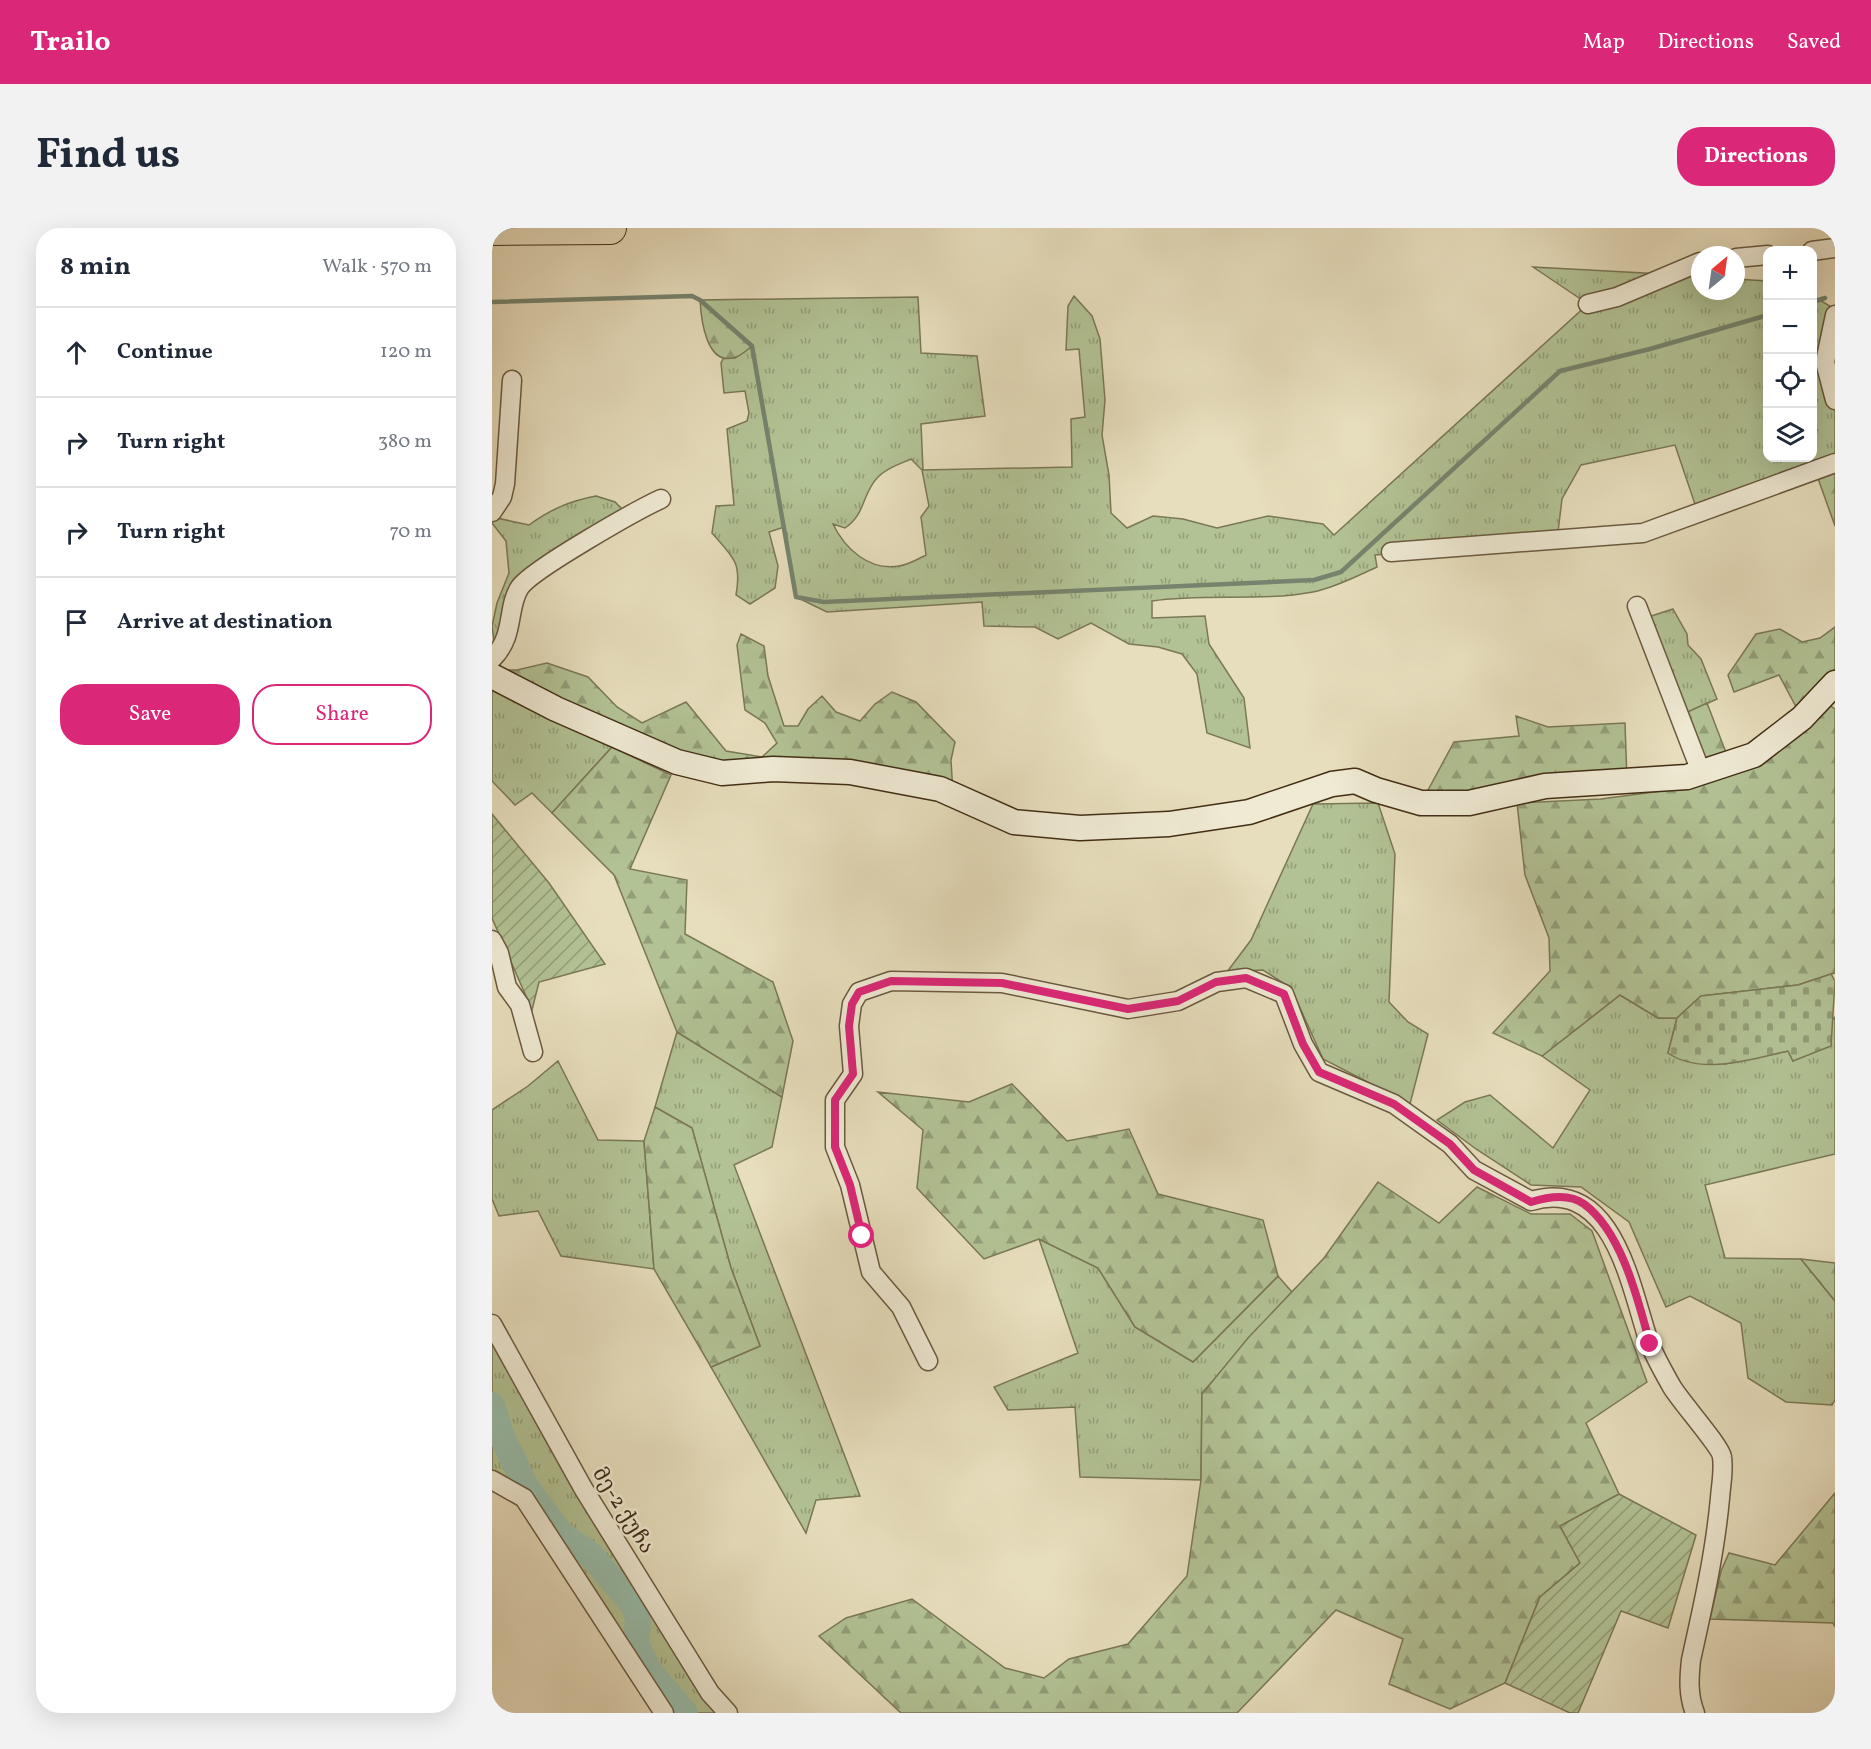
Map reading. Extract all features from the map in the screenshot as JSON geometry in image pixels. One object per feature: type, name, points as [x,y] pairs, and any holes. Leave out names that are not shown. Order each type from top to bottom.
[{"type":"highway","points":[[492,229],[610,228]]},
{"type":"street","points":[[1817,250],[1835,248]]},
{"type":"street","points":[[1745,257],[1763,255]]},
{"type":"street","points":[[1588,304],[1617,297],[1691,266]]},
{"type":"street","points":[[1835,315],[1825,362],[1835,400]]},
{"type":"street","points":[[492,512],[502,497],[505,484],[512,380]]},
{"type":"street","points":[[1391,552],[1643,533],[1835,463]]},
{"type":"street","points":[[492,659],[510,628],[515,598],[530,577],[661,499]]},
{"type":"street","points":[[1637,606],[1701,772]]},
{"type":"street","points":[[492,676],[556,709],[677,762],[700,768],[723,773],[773,769],[850,772],[940,789],[1014,822],[1080,828],[1169,824],[1249,812],[1332,784],[1355,781],[1376,790],[1421,803],[1469,803],[1545,786],[1687,777],[1754,756],[1802,718],[1835,683]]},
{"type":"street","points":[[492,940],[499,953],[507,987],[520,1005],[533,1052]]},
{"type":"street","points":[[928,1360],[901,1307],[871,1272],[850,1185],[835,1147],[835,1100],[853,1074],[849,1026],[852,1004],[859,992],[891,981],[1002,983],[1128,1009],[1178,1001],[1216,982],[1246,978],[1284,994],[1303,1044],[1319,1072],[1394,1104],[1450,1144],[1474,1170],[1531,1202],[1548,1197],[1569,1198],[1583,1203],[1614,1241],[1624,1262],[1650,1344],[1680,1398],[1722,1455],[1718,1522],[1690,1660],[1689,1680],[1695,1713]]},
{"type":"street","name":"მე-2 ქუჩა","points":[[492,1324],[583,1488],[710,1693],[728,1713]]},
{"type":"street","points":[[492,1480],[524,1498],[664,1713]]},
{"type":"green space","points":[[1533,267],[1691,276],[1691,300],[1745,300],[1745,280],[1763,281],[1763,462],[1817,462],[1817,298],[1835,309],[1835,463],[1698,513],[1675,445],[1581,465],[1562,499],[1557,540],[1375,555],[1377,567],[1337,585],[1313,592],[1293,595],[1152,601],[1152,618],[1205,616],[1209,644],[1244,698],[1250,748],[1207,733],[1197,674],[1182,654],[1158,647],[1129,644],[1091,623],[1058,639],[1035,627],[984,626],[982,602],[827,612],[796,597],[784,527],[769,532],[778,566],[775,588],[750,604],[736,595],[737,567],[730,554],[712,533],[716,506],[734,505],[727,429],[747,421],[749,413],[745,391],[724,393],[721,363],[724,357],[735,358],[752,346],[700,300],[918,297],[921,353],[977,356],[985,416],[921,424],[923,470],[1072,467],[1071,419],[1085,417],[1079,349],[1066,350],[1068,306],[1074,296],[1092,316],[1100,339],[1105,400],[1102,435],[1109,475],[1111,513],[1127,528],[1153,516],[1183,519],[1217,528],[1268,516],[1323,524],[1334,535],[1588,304]],"holes":[[[911,459],[922,470],[929,506],[921,517],[926,555],[899,566],[888,567],[868,562],[851,550],[833,524],[845,528],[857,516],[878,477],[893,466]]]},
{"type":"green space","points":[[700,300],[752,346],[736,357],[726,358],[718,355],[707,339]]},
{"type":"green space","points":[[1835,463],[1835,526],[1815,470]]},
{"type":"green space","points":[[596,496],[615,502],[629,516],[530,577],[496,655],[492,626],[497,603],[509,573],[506,541],[492,523],[492,517],[529,525],[561,506]]},
{"type":"green space","points":[[1673,609],[1687,634],[1688,645],[1701,659],[1717,699],[1679,716],[1642,619]]},
{"type":"green space","points":[[1835,627],[1835,683],[1802,718],[1779,675],[1734,692],[1728,675],[1756,634],[1780,629],[1802,642],[1820,638]]},
{"type":"green space","points":[[741,634],[764,646],[768,676],[784,726],[798,726],[808,709],[822,696],[836,712],[860,721],[875,704],[892,692],[916,702],[955,742],[951,760],[953,794],[940,789],[722,773],[492,670],[517,670],[547,663],[588,677],[617,707],[642,723],[686,702],[726,751],[762,757],[777,743],[765,723],[745,710],[737,645]]},
{"type":"green space","points":[[492,689],[612,747],[552,813],[532,793],[515,805],[492,781]]},
{"type":"green space","points":[[1707,703],[1730,763],[1701,772],[1679,716]]},
{"type":"green space","points":[[1829,705],[1835,709],[1835,973],[1798,985],[1701,996],[1677,1018],[1658,1018],[1620,995],[1542,1056],[1493,1033],[1550,971],[1549,938],[1525,875],[1517,803],[1601,799],[1684,788]]},
{"type":"green space","points":[[1516,716],[1548,727],[1625,723],[1627,781],[1421,803],[1454,742],[1519,736]]},
{"type":"green space","points":[[612,747],[671,775],[630,869],[687,880],[685,934],[773,982],[793,1041],[782,1097],[677,1032],[614,875],[552,813]]},
{"type":"green space","points":[[1378,803],[1395,854],[1389,1002],[1408,1022],[1428,1034],[1410,1104],[1323,1059],[1291,988],[1263,970],[1227,972],[1251,940],[1313,804]]},
{"type":"green space","points":[[492,814],[549,883],[605,964],[539,982],[532,1010],[492,918]]},
{"type":"green space","points":[[1831,974],[1835,981],[1831,1046],[1793,1061],[1788,1051],[1727,1064],[1711,1065],[1681,1060],[1668,1053],[1677,1018],[1701,996],[1798,985]]},
{"type":"green space","points":[[1620,995],[1658,1018],[1677,1018],[1668,1053],[1725,1064],[1788,1051],[1793,1061],[1835,1017],[1835,1154],[1705,1185],[1725,1258],[1801,1259],[1835,1301],[1835,1400],[1832,1405],[1786,1402],[1748,1378],[1741,1323],[1690,1296],[1666,1307],[1629,1222],[1581,1187],[1531,1185],[1437,1120],[1465,1102],[1490,1095],[1553,1148],[1590,1090],[1542,1056]]},
{"type":"green space","points":[[677,1032],[782,1097],[772,1147],[734,1165],[860,1496],[816,1500],[806,1533],[711,1367],[760,1346],[731,1268],[692,1128],[655,1107]]},
{"type":"green space","points":[[558,1061],[598,1140],[644,1141],[654,1269],[561,1256],[538,1211],[499,1216],[492,1199],[492,1110],[528,1086]]},
{"type":"green space","points":[[1012,1084],[1067,1141],[1129,1129],[1158,1194],[1263,1220],[1278,1276],[1193,1362],[1135,1327],[1098,1268],[1039,1239],[984,1259],[917,1188],[923,1130],[878,1092],[969,1102]]},
{"type":"green space","points":[[655,1107],[692,1128],[731,1268],[760,1346],[711,1367],[654,1269],[644,1141]]},
{"type":"green space","points":[[1378,1182],[1439,1223],[1477,1187],[1531,1214],[1570,1214],[1592,1231],[1647,1382],[1586,1423],[1619,1494],[1560,1526],[1580,1563],[1540,1597],[1505,1683],[1450,1709],[1389,1684],[1403,1639],[1336,1610],[1237,1713],[901,1713],[819,1636],[846,1618],[912,1599],[1005,1668],[1044,1678],[1069,1659],[1128,1644],[1187,1576],[1201,1480],[1202,1394],[1248,1338],[1324,1258]]},
{"type":"green space","points":[[1039,1239],[1098,1268],[1135,1327],[1193,1362],[1278,1276],[1292,1292],[1202,1393],[1201,1480],[1080,1477],[1075,1407],[1008,1410],[994,1387],[1078,1353]]},
{"type":"green space","points":[[1801,1259],[1835,1263],[1835,1301]]},
{"type":"green space","points":[[492,1324],[728,1713],[664,1713],[524,1498],[492,1480]]},
{"type":"green space","points":[[1835,1493],[1835,1627],[1833,1623],[1710,1619],[1721,1571],[1729,1553],[1775,1565]]},
{"type":"green space","points":[[1619,1494],[1696,1535],[1668,1628],[1621,1611],[1578,1713],[1570,1713],[1505,1683],[1540,1597],[1580,1563],[1560,1526]]},
{"type":"waterway","points":[[492,302],[692,296],[700,300],[752,346],[796,597],[824,602],[1314,580],[1341,572],[1560,371],[1650,349],[1763,316]]},
{"type":"waterway","points":[[1817,300],[1825,298]]},
{"type":"waterway","points":[[492,1405],[501,1434],[526,1487],[561,1534],[591,1555],[634,1606],[638,1621],[636,1645],[650,1672],[685,1713]]},
{"type":"route","points":[[862,1236],[850,1185],[835,1147],[835,1100],[853,1074],[849,1026],[852,1004],[859,992],[891,981],[1002,983],[1128,1009],[1178,1001],[1216,982],[1246,978],[1284,994],[1303,1044],[1319,1072],[1394,1104],[1450,1144],[1474,1170],[1531,1202],[1548,1197],[1569,1198],[1583,1203],[1614,1241],[1624,1262],[1650,1344]]}]
